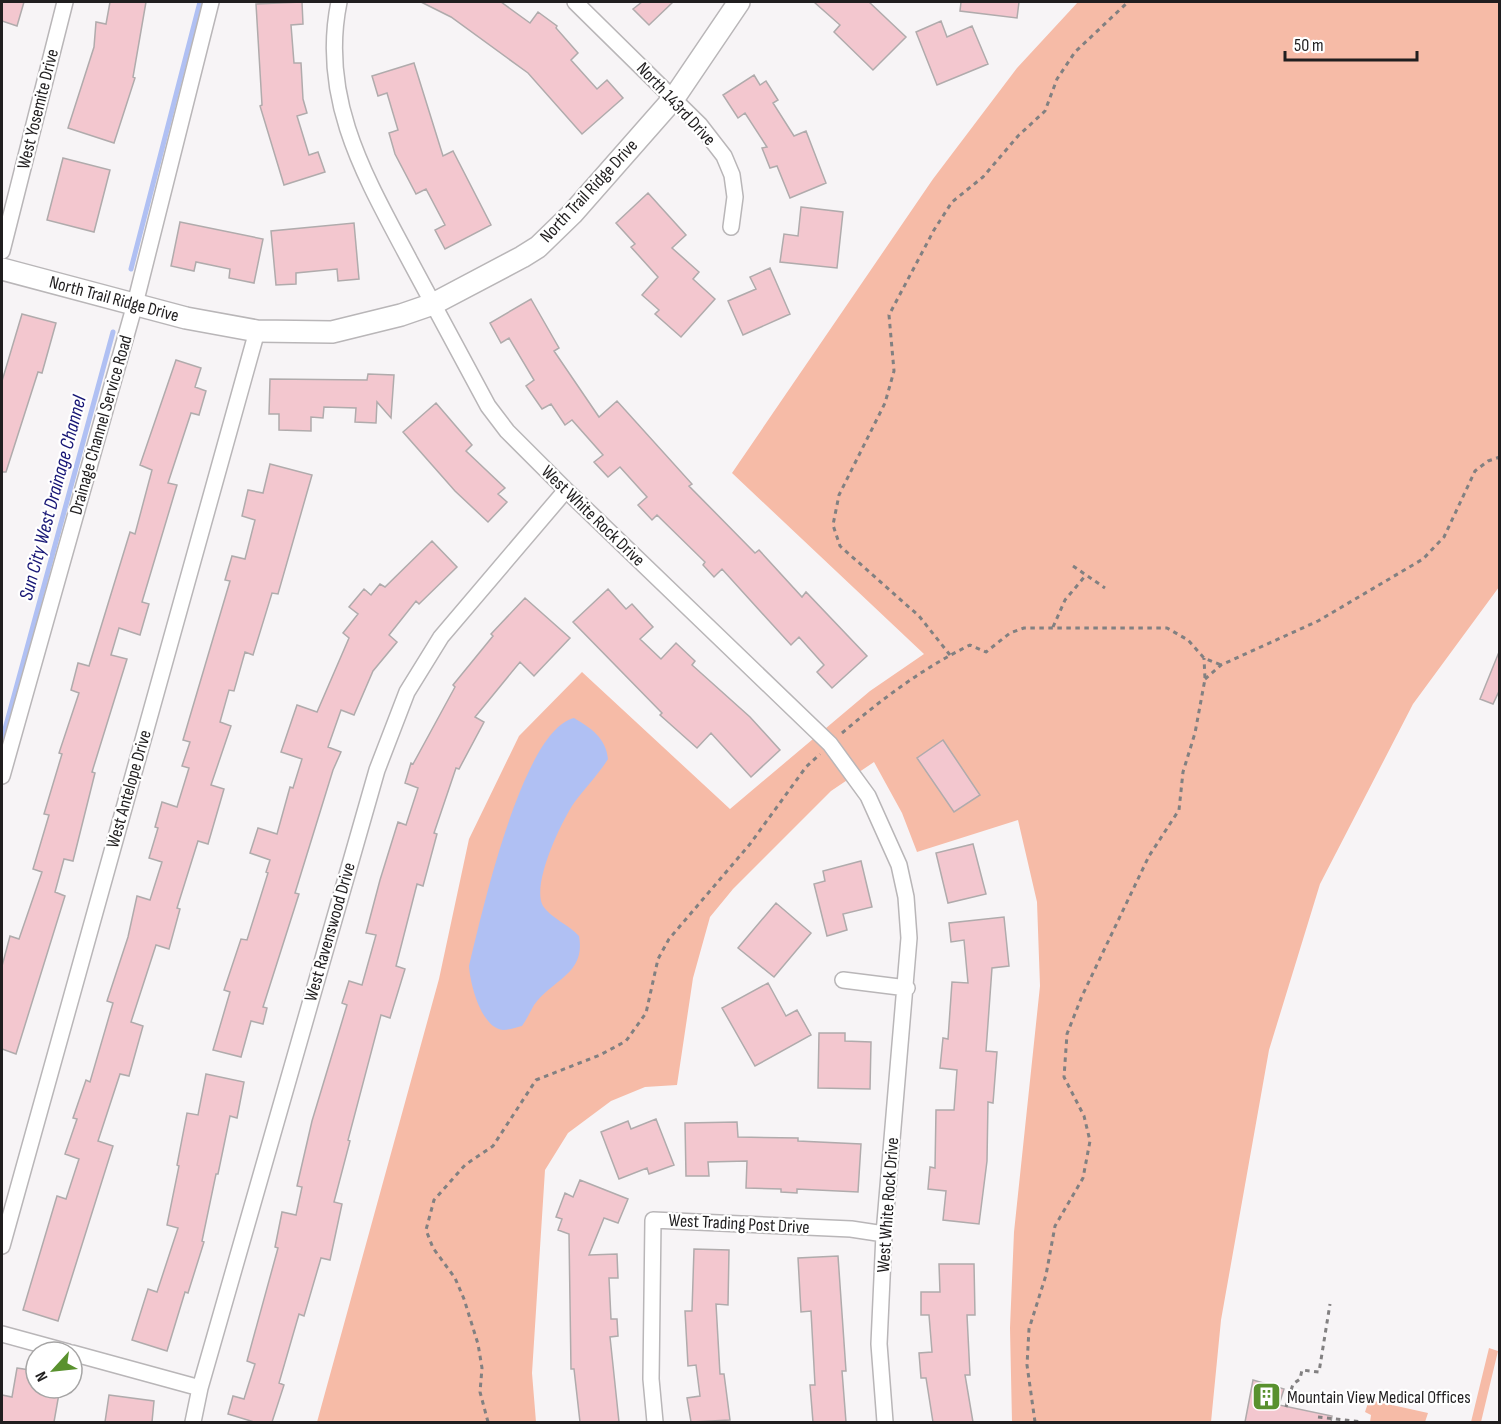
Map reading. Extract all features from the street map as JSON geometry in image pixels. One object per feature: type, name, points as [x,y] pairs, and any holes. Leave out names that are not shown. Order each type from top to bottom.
[{"type":"street","name":"West Yosemite Drive","points":[[2,251],[65,2]]},
{"type":"street","name":"Drainage Channel Service Road","points":[[2,776],[133,303],[210,2]]},
{"type":"street","name":"West White Rock Drive","points":[[339,2],[335,63],[339,95],[351,144],[370,185],[488,406],[507,431],[566,490],[830,744],[868,796],[899,865],[909,919],[907,988],[884,1234],[879,1344],[885,1422]]},
{"type":"street","name":"North 143rd Drive","points":[[575,2],[674,98],[724,156],[732,175],[735,197],[731,227]]},
{"type":"street","name":"North Trail Ridge Drive","points":[[2,269],[186,318],[256,331],[332,332],[401,315],[434,304],[505,268],[538,247],[589,196],[674,98],[740,2]]},
{"type":"street","name":"West Antelope Drive","points":[[2,1246],[256,331]]},
{"type":"street","name":"West Ravenswood Drive","points":[[193,1422],[200,1388],[376,770],[407,693],[441,638],[566,490]]},
{"type":"street","points":[[843,980],[907,988]]},
{"type":"street","name":"West Trading Post Drive","points":[[655,1422],[651,1379],[653,1220],[851,1229],[884,1234]]},
{"type":"street","points":[[2,1334],[24,1340]]},
{"type":"street","points":[[84,1357],[200,1388]]},
{"type":"path","points":[[950,655],[919,616],[840,546],[832,525],[839,495],[885,403],[894,371],[889,315],[934,230],[952,202],[983,177],[1018,136],[1045,111],[1057,79],[1075,52],[1128,2]]},
{"type":"path","points":[[1205,679],[1221,665],[1318,621],[1423,559],[1444,537],[1475,471],[1488,461],[1500,457]]},
{"type":"path","points":[[1073,566],[1105,588]]},
{"type":"path","points":[[1053,627],[1065,600],[1086,575]]},
{"type":"path","points":[[488,1422],[480,1392],[482,1368],[478,1344],[464,1299],[455,1278],[433,1248],[426,1230],[434,1200],[465,1165],[493,1146],[536,1080],[600,1055],[626,1041],[646,1013],[658,959],[669,939],[750,844],[806,767],[883,697],[950,655],[970,645],[986,652],[1017,629],[1167,628],[1188,640],[1204,658],[1221,665]]},
{"type":"path","points":[[1035,1422],[1027,1365],[1029,1329],[1046,1275],[1055,1226],[1083,1178],[1090,1141],[1084,1116],[1064,1077],[1067,1034],[1082,996],[1149,856],[1179,810],[1183,772],[1195,733],[1205,679],[1204,658]]},
{"type":"path","points":[[1286,1407],[1293,1384],[1300,1379],[1302,1370],[1319,1372],[1330,1304]]},
{"type":"path","points":[[1318,1417],[1362,1422]]},
{"type":"shaded area","points":[[1078,2],[1499,2],[1499,587],[1413,704],[1320,884],[1269,1050],[1221,1320],[1211,1422],[1012,1422],[1010,1328],[1014,1232],[1040,986],[1037,902],[1018,820],[917,852],[902,813],[874,762],[831,791],[733,889],[710,917],[693,978],[677,1085],[645,1087],[611,1101],[568,1133],[545,1170],[532,1373],[536,1422],[317,1422],[439,979],[469,839],[519,736],[582,672],[730,809],[870,691],[924,654],[732,473],[933,179],[1017,68]]},
{"type":"shaded area","points":[[1489,1348],[1498,1351],[1481,1422],[1471,1422]]},
{"type":"shaded area","points":[[1374,1401],[1428,1413],[1425,1422],[1370,1422],[1371,1415],[1365,1412],[1368,1403]]},
{"type":"water","points":[[574,718],[601,739],[608,759],[574,803],[562,824],[544,869],[540,896],[546,910],[579,936],[578,959],[573,968],[534,1005],[522,1026],[503,1030],[489,1022],[478,1004],[469,966],[506,828],[521,789],[537,755],[555,730]]},
{"type":"building","points":[[2,2],[24,2],[17,26],[2,21]]},
{"type":"building","points":[[110,2],[146,2],[133,77],[135,78],[114,143],[68,128],[94,47],[96,22],[106,24]]},
{"type":"building","points":[[302,2],[303,24],[291,25],[294,63],[301,63],[303,99],[307,113],[297,116],[309,155],[318,152],[325,172],[284,185],[260,106],[262,105],[256,4]]},
{"type":"building","points":[[421,2],[501,2],[530,23],[538,12],[557,26],[556,28],[578,53],[571,60],[597,89],[607,80],[623,98],[582,134],[528,73],[451,17]]},
{"type":"building","points":[[642,2],[673,2],[649,25],[633,9]]},
{"type":"building","points":[[814,2],[869,2],[906,37],[873,70],[834,32],[840,25]]},
{"type":"building","points":[[961,2],[1019,2],[1017,18],[960,11]]},
{"type":"building","points":[[941,21],[947,37],[972,26],[988,64],[937,85],[916,32]]},
{"type":"building","points":[[414,63],[443,156],[453,151],[491,225],[445,249],[435,230],[445,225],[426,189],[416,194],[395,154],[389,133],[398,130],[387,93],[378,96],[372,76]]},
{"type":"building","points":[[754,75],[760,85],[766,81],[778,100],[773,103],[794,136],[806,131],[826,183],[790,198],[777,166],[770,168],[762,148],[767,147],[745,113],[738,118],[723,95]]},
{"type":"building","points":[[63,158],[110,170],[94,232],[47,220]]},
{"type":"building","points":[[648,193],[686,235],[672,248],[699,272],[693,279],[715,299],[681,337],[655,314],[659,310],[642,295],[658,277],[631,247],[635,244],[616,223]]},
{"type":"building","points":[[801,207],[843,212],[837,268],[780,262],[784,234],[798,236]]},
{"type":"building","points":[[180,222],[263,239],[254,283],[229,278],[230,269],[196,262],[194,271],[171,266]]},
{"type":"building","points":[[354,223],[359,279],[338,281],[337,269],[296,273],[296,284],[276,285],[271,231]]},
{"type":"building","points":[[770,268],[790,314],[743,335],[728,301],[756,289],[750,277]]},
{"type":"building","points":[[531,299],[559,348],[554,351],[599,417],[617,401],[692,484],[689,486],[755,553],[759,550],[802,597],[806,592],[867,656],[832,688],[817,672],[824,665],[799,637],[791,645],[722,569],[714,577],[703,565],[705,562],[657,515],[652,520],[638,505],[647,497],[620,467],[608,477],[594,462],[603,455],[572,420],[565,425],[551,404],[542,409],[526,386],[534,380],[509,338],[501,343],[490,323]]},
{"type":"building","points":[[22,314],[56,323],[42,373],[38,372],[6,472],[2,472],[2,381]]},
{"type":"building","points":[[176,360],[201,368],[195,387],[206,391],[199,415],[191,413],[168,483],[177,485],[142,602],[149,604],[140,635],[119,628],[111,655],[127,659],[92,772],[95,773],[73,861],[64,859],[55,892],[65,896],[16,1054],[2,1049],[2,966],[10,936],[19,939],[42,872],[33,869],[49,815],[44,814],[62,754],[59,753],[79,693],[71,690],[78,663],[89,666],[130,532],[135,534],[152,470],[140,465]]},
{"type":"building","points":[[368,374],[394,375],[391,418],[377,402],[376,423],[355,422],[356,408],[324,407],[323,418],[311,417],[311,431],[279,430],[279,414],[269,414],[270,379],[367,380]]},
{"type":"building","points":[[436,403],[472,445],[466,451],[505,488],[498,494],[507,502],[488,522],[455,491],[403,432]]},
{"type":"building","points":[[270,464],[312,475],[278,594],[272,593],[253,655],[245,652],[234,691],[229,690],[220,722],[231,726],[211,785],[224,789],[208,844],[198,841],[177,908],[180,909],[169,949],[156,945],[131,1022],[143,1026],[129,1076],[120,1074],[98,1141],[113,1146],[58,1321],[23,1310],[57,1196],[66,1199],[79,1159],[65,1154],[77,1119],[73,1118],[86,1080],[90,1082],[113,1003],[107,1001],[128,937],[137,896],[150,900],[162,862],[149,858],[158,828],[155,827],[162,802],[177,807],[189,768],[182,766],[190,742],[183,740],[230,581],[225,580],[232,556],[245,559],[255,520],[242,516],[248,490],[263,493]]},
{"type":"building","points":[[432,541],[457,567],[419,604],[416,601],[389,635],[397,642],[373,671],[354,715],[341,710],[328,747],[341,752],[333,770],[295,893],[299,894],[263,1007],[267,1008],[263,1024],[251,1021],[241,1057],[213,1050],[230,992],[224,990],[241,939],[247,940],[268,873],[266,872],[270,860],[250,853],[258,828],[277,834],[290,787],[293,788],[302,759],[281,752],[297,705],[317,712],[349,638],[343,633],[358,614],[349,607],[364,589],[371,595],[380,584],[385,587]]},
{"type":"building","points":[[608,589],[626,609],[632,604],[653,627],[640,639],[661,659],[676,643],[695,661],[692,665],[750,717],[780,750],[751,777],[711,733],[697,748],[660,715],[662,713],[573,622]]},
{"type":"building","points":[[525,598],[570,638],[534,676],[520,662],[475,717],[484,722],[459,769],[456,768],[434,833],[437,834],[423,886],[417,884],[396,966],[405,969],[390,1018],[381,1015],[334,1202],[342,1204],[330,1260],[321,1258],[304,1316],[299,1314],[279,1383],[284,1385],[272,1422],[254,1422],[228,1414],[233,1396],[244,1399],[255,1364],[247,1361],[278,1248],[275,1247],[282,1212],[296,1215],[302,1187],[297,1186],[312,1121],[347,1005],[342,1003],[349,981],[362,985],[376,935],[366,933],[380,880],[398,822],[406,825],[418,788],[405,783],[411,763],[413,764],[455,687],[453,685],[493,636],[491,634]]},
{"type":"building","points":[[1499,652],[1500,689],[1493,704],[1480,699]]},
{"type":"building","points":[[943,740],[980,795],[954,812],[917,758]]},
{"type":"building","points":[[973,844],[986,894],[948,903],[936,853]]},
{"type":"building","points":[[861,861],[872,907],[843,914],[847,930],[827,936],[814,884],[825,881],[823,871]]},
{"type":"building","points":[[776,903],[811,933],[774,977],[738,948]]},
{"type":"building","points":[[1004,917],[1009,966],[992,968],[986,1051],[997,1052],[993,1103],[988,1102],[987,1161],[979,1224],[943,1220],[946,1191],[928,1189],[930,1167],[935,1168],[936,1110],[954,1110],[957,1070],[940,1068],[943,1038],[948,1039],[952,982],[968,983],[964,940],[951,942],[949,923]]},
{"type":"building","points":[[768,983],[786,1016],[797,1010],[811,1035],[755,1066],[722,1008]]},
{"type":"building","points":[[819,1033],[845,1033],[845,1041],[871,1042],[870,1089],[818,1088]]},
{"type":"building","points":[[206,1074],[244,1082],[237,1118],[230,1116],[202,1241],[204,1242],[188,1293],[185,1292],[167,1351],[132,1340],[148,1289],[157,1292],[178,1228],[167,1225],[179,1166],[177,1165],[187,1113],[198,1115]]},
{"type":"building","points":[[656,1119],[674,1165],[649,1174],[647,1168],[619,1179],[601,1132],[628,1121],[631,1129]]},
{"type":"building","points":[[737,1122],[738,1137],[798,1138],[798,1141],[861,1144],[858,1192],[797,1189],[797,1193],[781,1192],[781,1189],[746,1188],[747,1161],[708,1162],[709,1176],[686,1176],[685,1123]]},
{"type":"building","points":[[580,1180],[628,1199],[618,1223],[604,1218],[589,1255],[617,1254],[618,1278],[609,1278],[611,1319],[617,1319],[618,1336],[610,1337],[619,1422],[580,1422],[574,1369],[571,1369],[569,1234],[558,1230],[562,1219],[556,1217],[565,1193],[573,1197]]},
{"type":"building","points":[[694,1249],[729,1250],[728,1305],[716,1304],[720,1374],[724,1374],[730,1420],[691,1422],[687,1398],[700,1396],[696,1365],[688,1366],[685,1311],[692,1311]]},
{"type":"building","points":[[838,1256],[846,1371],[842,1371],[846,1422],[813,1422],[810,1385],[815,1385],[811,1311],[801,1312],[798,1258]]},
{"type":"building","points":[[939,1264],[974,1264],[975,1315],[967,1315],[970,1375],[965,1375],[973,1422],[933,1422],[926,1378],[921,1378],[919,1353],[932,1352],[929,1315],[921,1315],[921,1292],[940,1292]]},
{"type":"building","points":[[17,1368],[24,1369],[24,1400],[58,1400],[54,1422],[2,1422],[2,1395],[12,1397]]},
{"type":"building","name":"Mountain View Medical Offices","points":[[1253,1380],[1284,1389],[1279,1405],[1332,1416],[1331,1422],[1245,1422]]},
{"type":"building","points":[[109,1395],[154,1401],[152,1422],[105,1422]]},
{"type":"waterway","name":"Sun City West Drainage Channel","points":[[131,269],[200,2]]},
{"type":"waterway","name":"Sun City West Drainage Channel","points":[[2,740],[113,332]]},
{"type":"place","name":"Mountain View Medical Offices","points":[[1266,1397]]}]
